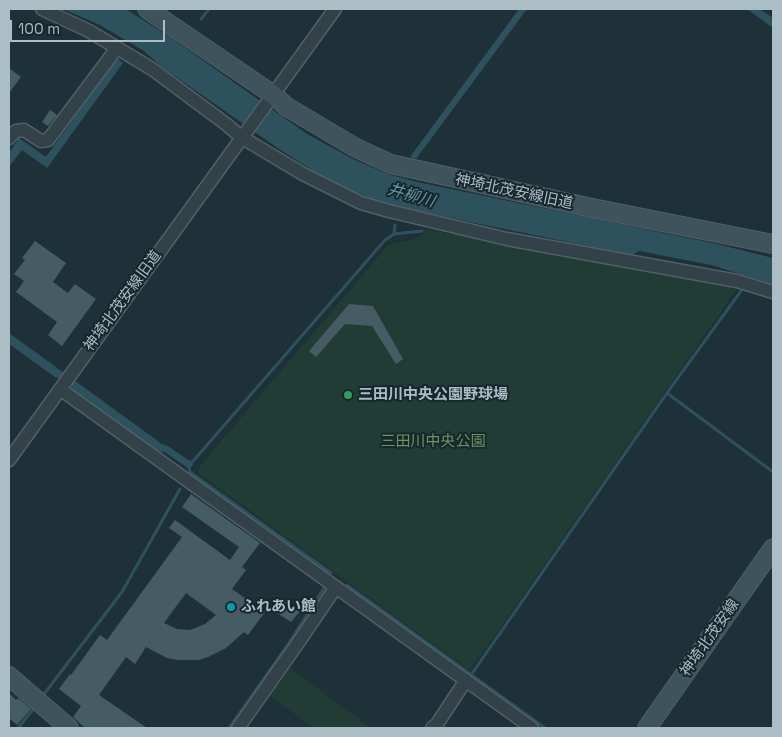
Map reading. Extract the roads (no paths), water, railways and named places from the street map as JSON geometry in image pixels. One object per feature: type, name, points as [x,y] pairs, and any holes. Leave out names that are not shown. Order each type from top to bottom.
[{"type":"street","points":[[42,9],[88,31],[152,69],[226,124],[303,174],[361,202],[389,211],[507,239],[737,281],[773,292]]},
{"type":"street","name":"神埼北茂安線旧道","points":[[147,9],[270,97],[356,148],[391,164],[582,206],[773,244]]},
{"type":"street","points":[[270,97],[335,9]]},
{"type":"street","points":[[9,138],[16,131],[24,130],[41,141],[48,140],[117,48]]},
{"type":"street","name":"神埼北茂安線旧道","points":[[9,460],[270,97]]},
{"type":"street","points":[[65,382],[336,587],[466,680],[518,724],[532,728]]},
{"type":"street","name":"神埼北茂安線","points":[[647,728],[773,548]]},
{"type":"street","points":[[238,728],[336,587]]},
{"type":"street","points":[[9,676],[69,728]]},
{"type":"street","points":[[432,728],[437,724],[466,680]]},
{"type":"water","name":"井柳川","points":[[63,9],[124,9],[129,11],[170,37],[307,134],[355,160],[388,174],[417,182],[717,244],[773,258],[773,284],[711,265],[639,251],[632,255],[375,201],[323,177],[279,149],[162,67],[144,51],[100,25]]},
{"type":"water","points":[[519,9],[527,9],[416,159],[410,157]]},
{"type":"water","points":[[747,9],[760,9],[773,18],[773,28]]},
{"type":"water","points":[[117,58],[123,63],[47,168],[22,150],[9,167],[9,153],[19,138],[46,157]]},
{"type":"water","points":[[9,333],[162,444],[194,464],[189,469],[165,452],[157,451],[73,390],[62,379],[55,377],[9,344]]},
{"type":"waterway","points":[[201,19],[209,9]]},
{"type":"waterway","points":[[189,464],[385,240],[394,234],[395,225]]},
{"type":"waterway","points":[[394,234],[422,231]]},
{"type":"waterway","points":[[471,675],[667,393],[741,291]]},
{"type":"waterway","points":[[667,393],[773,472]]},
{"type":"waterway","points":[[189,467],[190,472],[331,573]]},
{"type":"waterway","points":[[41,698],[122,592],[180,489]]},
{"type":"waterway","points":[[347,585],[545,728]]},
{"type":"waterway","points":[[229,728],[289,643],[324,588]]},
{"type":"waterway","points":[[18,728],[35,707]]},
{"type":"place","name":"三田川中央公園野球場","points":[[348,395]]},
{"type":"place","name":"ふれあい館","points":[[231,607]]},
{"type":"park label","name":"三田川中央公園","points":[[433,442]]}]
